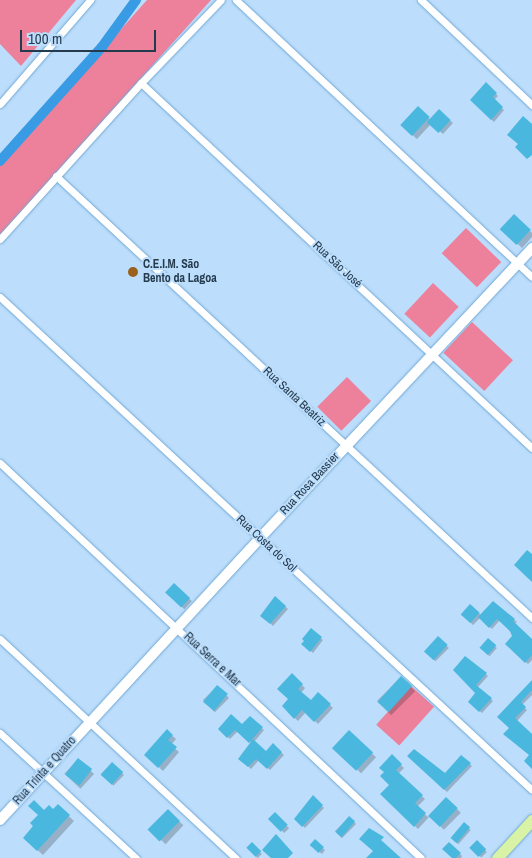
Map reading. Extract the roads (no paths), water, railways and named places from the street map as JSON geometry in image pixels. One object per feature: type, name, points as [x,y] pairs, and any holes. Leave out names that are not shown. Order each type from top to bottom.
[{"type":"main road","points":[[497,858],[532,820]]},
{"type":"street","points":[[0,104],[90,0]]},
{"type":"street","points":[[0,239],[141,83],[220,0]]},
{"type":"street","points":[[236,0],[532,277]]},
{"type":"street","points":[[421,0],[532,105]]},
{"type":"street","name":"Rua São José","points":[[141,83],[532,448]]},
{"type":"street","name":"Rua Santa Beatriz","points":[[56,176],[532,618]]},
{"type":"street","name":"Rua Rosa Bassier","points":[[89,722],[532,248]]},
{"type":"street","name":"Rua Costa do Sol","points":[[0,297],[532,790]]},
{"type":"street","name":"Rua Serra e Mar","points":[[0,464],[177,627],[422,858]]},
{"type":"street","points":[[0,639],[236,858]]},
{"type":"street","name":"Rua Trinta e Quatro","points":[[0,820],[89,722]]},
{"type":"street","points":[[0,733],[136,858]]},
{"type":"waterway","points":[[0,161],[102,47],[136,0]]},
{"type":"place","name":"C.E.I.M. São Bento da Lagoa","points":[[133,272]]}]
